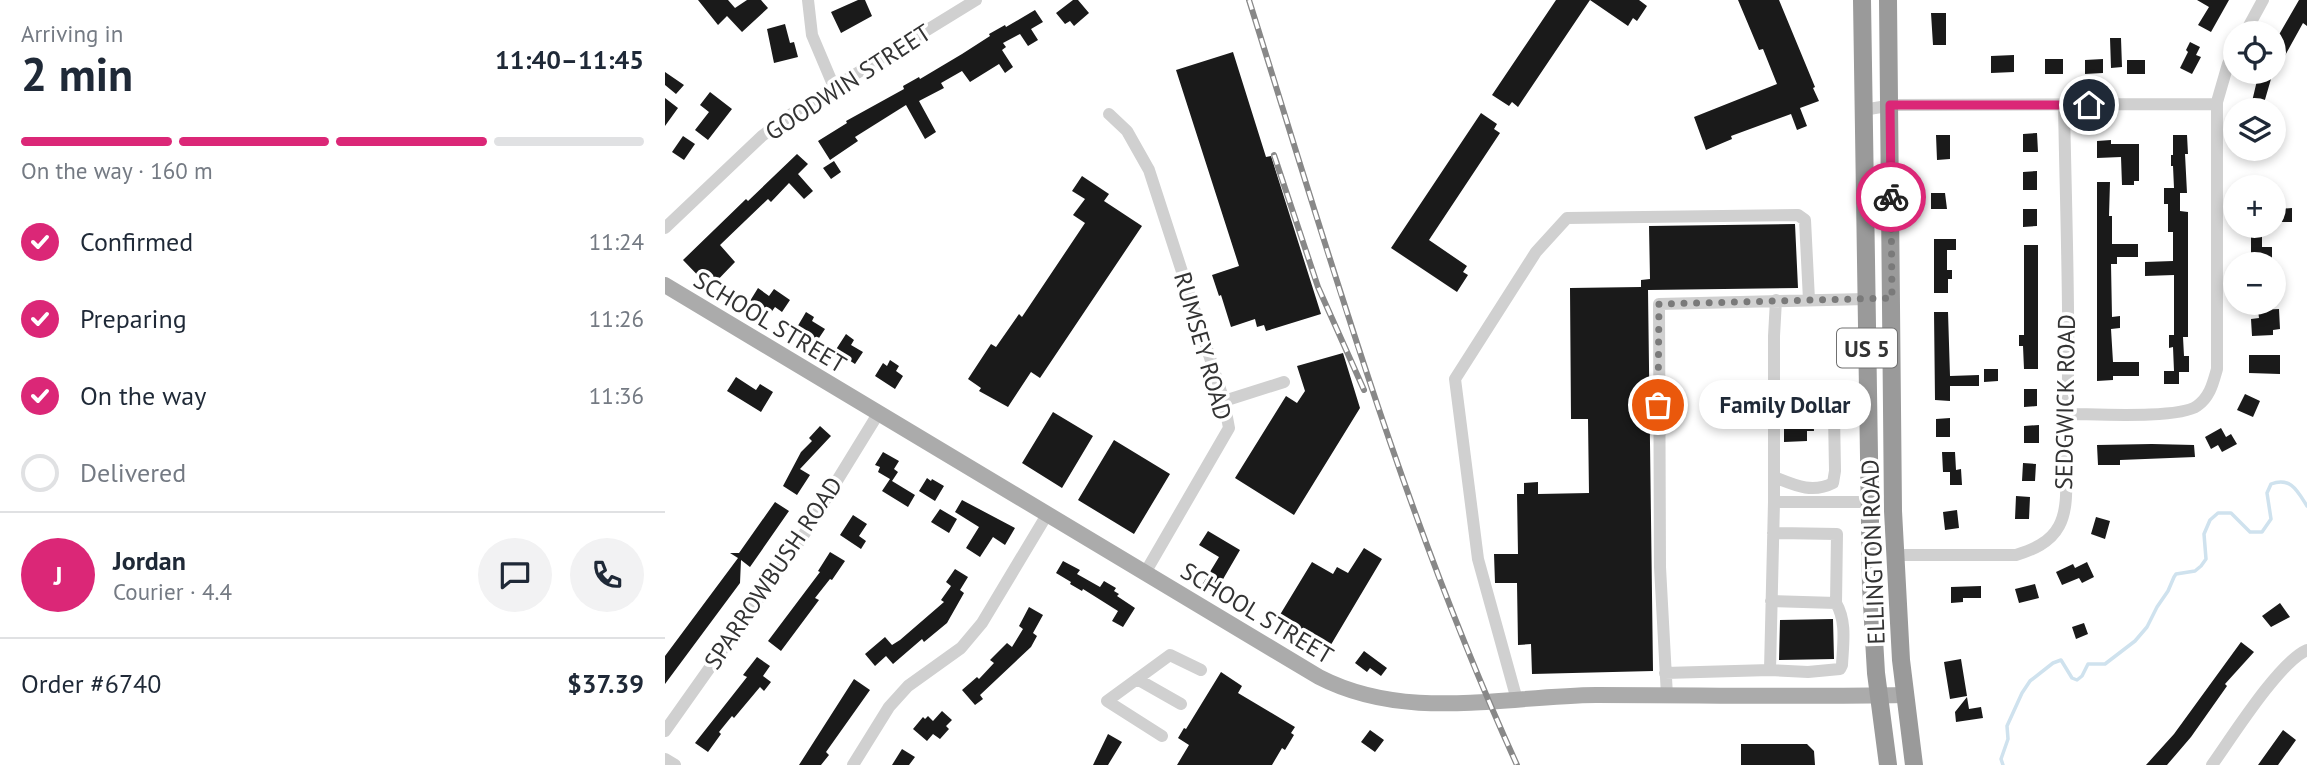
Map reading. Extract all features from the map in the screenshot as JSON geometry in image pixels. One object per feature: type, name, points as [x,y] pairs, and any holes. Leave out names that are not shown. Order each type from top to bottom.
[{"type":"highway","name":"ELLINGTON ROAD","points":[[1862,0],[1871,605],[1878,695],[1888,765]]},
{"type":"highway","name":"ELLINGTON ROAD","points":[[1888,0],[1893,511],[1905,695],[1914,765]]},
{"type":"highway","points":[[1866,299],[1892,298]]},
{"type":"main road","name":"SCHOOL STREET","points":[[665,285],[1319,677],[1352,692],[1407,703],[1468,703],[1594,695],[1905,695]]},
{"type":"street","points":[[808,0],[812,35],[834,87]]},
{"type":"street","name":"GOODWIN STREET","points":[[665,228],[762,136],[797,110],[976,0]]},
{"type":"street","points":[[2252,21],[2263,0]]},
{"type":"street","points":[[2068,414],[2179,413],[2197,407],[2211,391],[2217,369],[2217,104],[2223,82]]},
{"type":"street","points":[[1863,110],[1890,105],[2217,104]]},
{"type":"street","name":"SEDGWICK ROAD","points":[[1896,555],[2015,555],[2032,550],[2048,540],[2059,526],[2064,507],[2068,414],[2064,105]]},
{"type":"street","name":"RUMSEY ROAD","points":[[1109,114],[1127,131],[1149,170],[1224,401],[1229,428],[1145,573]]},
{"type":"street","points":[[1517,700],[1478,559],[1455,379],[1536,252],[1567,218],[1798,215],[1805,220],[1809,300]]},
{"type":"street","points":[[1667,696],[1660,567],[1659,304],[1866,299]]},
{"type":"street","points":[[1770,670],[1776,300]]},
{"type":"street","points":[[1224,401],[1284,382]]},
{"type":"street","points":[[1774,401],[1817,401],[1830,407],[1834,414],[1835,471],[1833,483],[1815,489],[1774,477]]},
{"type":"street","name":"SPARROWBUSH ROAD","points":[[665,731],[803,536],[878,414]]},
{"type":"street","points":[[1774,502],[1869,502]]},
{"type":"street","points":[[853,765],[890,707],[908,686],[961,648],[982,623],[1048,513]]},
{"type":"street","points":[[1665,673],[1770,670],[1808,672],[1836,671],[1840,668],[1844,629],[1841,612],[1836,603],[1837,534],[1773,533]]},
{"type":"street","points":[[1771,601],[1836,603]]},
{"type":"street","points":[[2212,765],[2281,672],[2298,654],[2307,649]]},
{"type":"street","points":[[1162,736],[1107,701],[1170,655],[1201,670]]},
{"type":"street","points":[[1137,679],[1181,704]]},
{"type":"street","points":[[665,759],[675,765]]},
{"type":"building","points":[[698,0],[728,0],[735,8],[747,0],[761,0],[768,8],[742,32],[727,16],[718,25]]},
{"type":"building","points":[[858,0],[865,0],[872,16],[841,33],[831,12]]},
{"type":"building","points":[[1073,0],[1078,0],[1089,13],[1074,26],[1070,21],[1065,24],[1056,13]]},
{"type":"building","points":[[1556,0],[1590,0],[1518,107],[1512,102],[1509,106],[1492,95]]},
{"type":"building","points":[[1590,0],[1639,0],[1647,6],[1637,21],[1633,18],[1628,26]]},
{"type":"building","points":[[1738,0],[1779,0],[1819,101],[1800,108],[1807,126],[1797,130],[1791,114],[1731,136],[1732,139],[1706,150],[1694,117],[1777,84]]},
{"type":"building","points":[[2197,0],[2229,0],[2211,32],[2198,25],[2209,7]]},
{"type":"building","points":[[2299,0],[2307,0],[2307,26],[2303,23],[2286,54],[2286,22]]},
{"type":"building","points":[[1035,10],[1043,22],[1031,29],[1038,40],[1028,46],[1020,34],[1003,43],[1006,47],[1002,50],[1013,67],[1005,73],[999,64],[970,82],[962,71],[941,83],[944,88],[919,101],[936,132],[925,139],[906,105],[855,137],[858,141],[830,160],[818,141],[847,123],[846,121],[904,89],[903,86],[962,54],[990,36],[989,34]]},
{"type":"building","points":[[1931,13],[1946,13],[1946,45],[1933,45]]},
{"type":"building","points":[[785,24],[790,43],[794,42],[798,57],[774,63],[767,29]]},
{"type":"building","points":[[2110,38],[2121,38],[2122,67],[2111,68]]},
{"type":"building","points":[[2190,42],[2200,47],[2196,55],[2201,57],[2192,74],[2180,68]]},
{"type":"building","points":[[1233,52],[1266,157],[1271,156],[1321,314],[1266,331],[1264,325],[1257,327],[1255,319],[1231,327],[1221,295],[1219,296],[1212,275],[1239,266],[1176,70]]},
{"type":"building","points":[[2014,55],[2014,72],[1991,73],[1991,56]]},
{"type":"building","points":[[2045,59],[2063,59],[2063,74],[2045,74]]},
{"type":"building","points":[[2103,59],[2103,73],[2085,74],[2085,60]]},
{"type":"building","points":[[2127,60],[2145,60],[2145,74],[2127,74]]},
{"type":"building","points":[[665,72],[684,85],[676,94],[665,85]]},
{"type":"building","points":[[2256,84],[2270,84],[2265,98],[2253,98]]},
{"type":"building","points":[[710,92],[732,109],[708,140],[695,130],[709,112],[700,105]]},
{"type":"building","points":[[665,98],[678,108],[665,126]]},
{"type":"building","points":[[1481,113],[1497,124],[1494,129],[1500,133],[1429,240],[1467,266],[1463,272],[1468,275],[1457,292],[1391,248]]},
{"type":"building","points":[[2037,133],[2038,152],[2023,152],[2023,134]]},
{"type":"building","points":[[1936,135],[1950,135],[1950,159],[1937,160]]},
{"type":"building","points":[[2173,135],[2187,135],[2187,193],[2180,193],[2180,211],[2188,212],[2188,337],[2183,337],[2184,356],[2189,356],[2189,372],[2179,372],[2179,384],[2164,384],[2164,371],[2174,371],[2173,347],[2169,348],[2169,335],[2174,335],[2174,275],[2145,276],[2145,262],[2173,261],[2173,232],[2168,232],[2168,204],[2164,204],[2164,188],[2174,188],[2171,166]]},
{"type":"building","points":[[683,136],[695,144],[684,160],[672,152]]},
{"type":"building","points":[[2111,140],[2111,144],[2139,144],[2139,181],[2134,181],[2134,185],[2122,185],[2121,157],[2097,158],[2097,141]]},
{"type":"building","points":[[797,154],[808,164],[798,174],[813,191],[804,199],[789,183],[771,202],[768,199],[720,245],[735,262],[710,288],[683,260]]},
{"type":"building","points":[[834,161],[841,172],[831,179],[823,168]]},
{"type":"building","points":[[2037,171],[2037,190],[2023,190],[2023,172]]},
{"type":"building","points":[[1082,176],[1109,194],[1104,201],[1142,226],[1040,378],[1031,372],[1008,407],[979,391],[981,388],[968,379],[991,344],[996,347],[1019,314],[1022,317],[1085,223],[1073,215],[1085,199],[1072,191]]},
{"type":"building","points":[[2097,182],[2110,182],[2112,244],[2138,244],[2138,257],[2117,257],[2117,264],[2111,264],[2112,317],[2120,316],[2120,328],[2111,329],[2113,362],[2139,362],[2139,376],[2113,376],[2113,380],[2097,381]]},
{"type":"building","points":[[1931,193],[1945,193],[1947,209],[1931,209]]},
{"type":"building","points":[[2286,208],[2292,208],[2292,222],[2286,222]]},
{"type":"building","points":[[2023,209],[2037,209],[2037,226],[2023,227]]},
{"type":"building","points":[[1795,224],[1798,288],[1648,290],[1653,671],[1532,674],[1531,644],[1518,645],[1517,583],[1495,583],[1494,554],[1518,554],[1517,494],[1524,494],[1524,483],[1538,482],[1538,494],[1589,493],[1588,419],[1571,419],[1570,288],[1641,287],[1641,280],[1650,279],[1649,226]]},
{"type":"building","points":[[2251,238],[2262,238],[2262,247],[2272,247],[2272,252],[2251,252]]},
{"type":"building","points":[[1934,239],[1956,239],[1956,250],[1947,250],[1947,270],[1952,270],[1952,279],[1948,279],[1948,293],[1934,293]]},
{"type":"building","points":[[2024,245],[2038,245],[2038,369],[2024,369],[2023,346],[2019,346],[2019,335],[2024,335]]},
{"type":"building","points":[[758,288],[769,296],[774,289],[790,300],[782,312],[775,307],[770,314],[750,301]]},
{"type":"building","points":[[806,312],[814,317],[812,321],[825,329],[817,341],[796,329]]},
{"type":"building","points":[[1934,312],[1948,312],[1950,376],[1979,375],[1979,386],[1950,386],[1950,401],[1935,400]]},
{"type":"building","points":[[2259,315],[2279,315],[2280,329],[2273,330],[2273,335],[2252,336],[2251,319],[2259,318]]},
{"type":"building","points":[[846,334],[854,340],[851,345],[863,352],[855,364],[835,351]]},
{"type":"building","points":[[1343,353],[1360,408],[1294,515],[1235,478],[1286,396],[1297,403],[1305,391],[1297,366]]},
{"type":"building","points":[[2249,355],[2280,355],[2280,374],[2249,373]]},
{"type":"building","points":[[890,360],[899,366],[896,371],[903,376],[895,389],[875,376],[883,363],[887,366]]},
{"type":"building","points":[[1984,369],[1998,369],[1998,381],[1984,382]]},
{"type":"building","points":[[736,377],[756,390],[760,384],[773,392],[761,412],[727,391]]},
{"type":"building","points":[[2024,389],[2037,389],[2037,406],[2024,407]]},
{"type":"building","points":[[2245,394],[2260,401],[2253,417],[2237,410]]},
{"type":"building","points":[[1784,411],[1813,411],[1814,431],[1807,431],[1807,441],[1784,442]]},
{"type":"building","points":[[1053,412],[1093,436],[1062,488],[1022,463]]},
{"type":"building","points":[[1950,418],[1950,437],[1936,437],[1936,419]]},
{"type":"building","points":[[2039,425],[2039,443],[2024,443],[2024,426]]},
{"type":"building","points":[[820,426],[831,436],[800,469],[810,475],[797,495],[783,486],[801,452],[812,441],[809,438]]},
{"type":"building","points":[[2221,428],[2226,437],[2231,434],[2237,444],[2222,452],[2218,445],[2211,449],[2205,437]]},
{"type":"building","points":[[1114,440],[1170,474],[1134,534],[1078,500]]},
{"type":"building","points":[[2097,445],[2194,445],[2195,457],[2120,460],[2120,465],[2098,465]]},
{"type":"building","points":[[883,452],[899,461],[894,469],[898,472],[892,481],[915,495],[908,507],[882,491],[890,479],[878,472],[880,467],[875,465]]},
{"type":"building","points":[[1942,452],[1955,452],[1956,470],[1961,469],[1962,485],[1950,485],[1950,472],[1943,472]]},
{"type":"building","points":[[2023,463],[2036,464],[2035,481],[2022,481]]},
{"type":"building","points":[[927,478],[944,486],[935,501],[919,491]]},
{"type":"building","points":[[2016,496],[2030,497],[2029,519],[2015,519]]},
{"type":"building","points":[[962,500],[1015,528],[1005,545],[993,537],[980,557],[966,548],[979,527],[955,512]]},
{"type":"building","points":[[775,502],[789,511],[750,567],[741,560],[740,583],[665,684],[665,656],[738,558],[730,553],[739,553]]},
{"type":"building","points":[[940,509],[957,519],[949,533],[931,522]]},
{"type":"building","points":[[1957,510],[1959,528],[1945,530],[1943,512]]},
{"type":"building","points":[[853,515],[867,524],[859,536],[866,541],[861,549],[840,535]]},
{"type":"building","points":[[2096,517],[2110,521],[2105,539],[2091,534]]},
{"type":"building","points":[[1208,531],[1240,550],[1215,593],[1202,585],[1219,557],[1199,545]]},
{"type":"building","points":[[1364,548],[1382,559],[1329,648],[1278,618],[1312,562],[1333,574],[1337,567],[1348,573]]},
{"type":"building","points":[[830,552],[845,561],[815,598],[819,600],[781,651],[768,641],[820,572],[818,571]]},
{"type":"building","points":[[1063,561],[1080,570],[1077,574],[1100,587],[1104,581],[1116,588],[1114,591],[1119,594],[1117,596],[1135,608],[1123,627],[1112,621],[1118,611],[1056,573]]},
{"type":"building","points":[[2087,562],[2094,577],[2082,583],[2079,578],[2062,585],[2056,572],[2073,564],[2075,568]]},
{"type":"building","points":[[955,569],[968,577],[960,590],[964,593],[947,623],[924,642],[922,639],[893,664],[886,656],[875,666],[865,654],[885,637],[892,645],[900,640],[944,602],[941,600],[951,586],[946,582]]},
{"type":"building","points":[[2035,584],[2039,598],[2019,603],[2015,589]]},
{"type":"building","points":[[1981,586],[1981,598],[1963,598],[1963,602],[1951,603],[1951,587]]},
{"type":"building","points":[[2280,603],[2290,617],[2271,627],[2262,616]]},
{"type":"building","points":[[1029,607],[1043,615],[1033,633],[1037,636],[1031,647],[980,695],[983,699],[975,705],[962,690],[977,677],[979,679],[994,663],[990,660],[1007,643],[1012,647],[1023,629],[1019,626]]},
{"type":"building","points":[[1833,619],[1834,659],[1779,660],[1780,620]]},
{"type":"building","points":[[2084,623],[2088,634],[2076,639],[2072,627]]},
{"type":"building","points":[[2241,642],[2254,652],[2225,684],[2227,686],[2191,737],[2167,765],[2146,765],[2174,734]]},
{"type":"building","points":[[1364,651],[1387,668],[1381,676],[1370,668],[1367,672],[1355,663]]},
{"type":"building","points":[[757,657],[770,666],[763,676],[771,682],[764,691],[760,687],[734,718],[732,716],[708,752],[695,743],[747,677],[743,675]]},
{"type":"building","points":[[1961,659],[1967,696],[1950,699],[1944,662]]},
{"type":"building","points":[[1221,672],[1242,686],[1238,693],[1295,727],[1291,733],[1294,735],[1285,750],[1282,748],[1272,765],[1177,765],[1189,745],[1178,738]]},
{"type":"building","points":[[854,679],[870,690],[826,752],[829,755],[821,765],[799,765]]},
{"type":"building","points":[[1967,697],[1969,709],[1981,707],[1983,718],[1956,722],[1955,712]]},
{"type":"building","points":[[942,711],[952,720],[946,726],[949,729],[940,739],[933,734],[927,741],[913,729],[923,717],[925,719],[928,716],[933,721]]},
{"type":"building","points":[[1370,730],[1384,740],[1375,752],[1361,742]]},
{"type":"building","points":[[2283,730],[2296,740],[2278,765],[2258,765]]},
{"type":"building","points":[[1108,734],[1122,742],[1108,765],[1093,765]]},
{"type":"building","points":[[1741,744],[1807,744],[1814,751],[1815,765],[1741,765]]},
{"type":"building","points":[[902,749],[915,757],[909,765],[892,765]]},
{"type":"waterway","points":[[2003,765],[2001,759],[2008,739],[2007,726],[2030,681],[2061,660],[2072,678],[2077,680],[2088,664],[2105,664],[2135,641],[2147,627],[2176,574],[2195,571],[2206,559],[2204,534],[2210,520],[2218,513],[2231,513],[2250,532],[2262,532],[2271,519],[2267,493],[2271,484],[2278,482],[2293,487],[2307,506]]},
{"type":"railway","points":[[1249,0],[1340,291],[1404,483],[1439,578],[1517,765]]},
{"type":"railway","points":[[1274,155],[1318,287],[1364,390]]},
{"type":"way so far","points":[[1658,405],[1659,304],[1892,298],[1891,197]]},
{"type":"place","name":"Family Dollar","points":[[1658,405]]},
{"type":"route","points":[[1891,197],[1890,105],[2089,105]]}]
